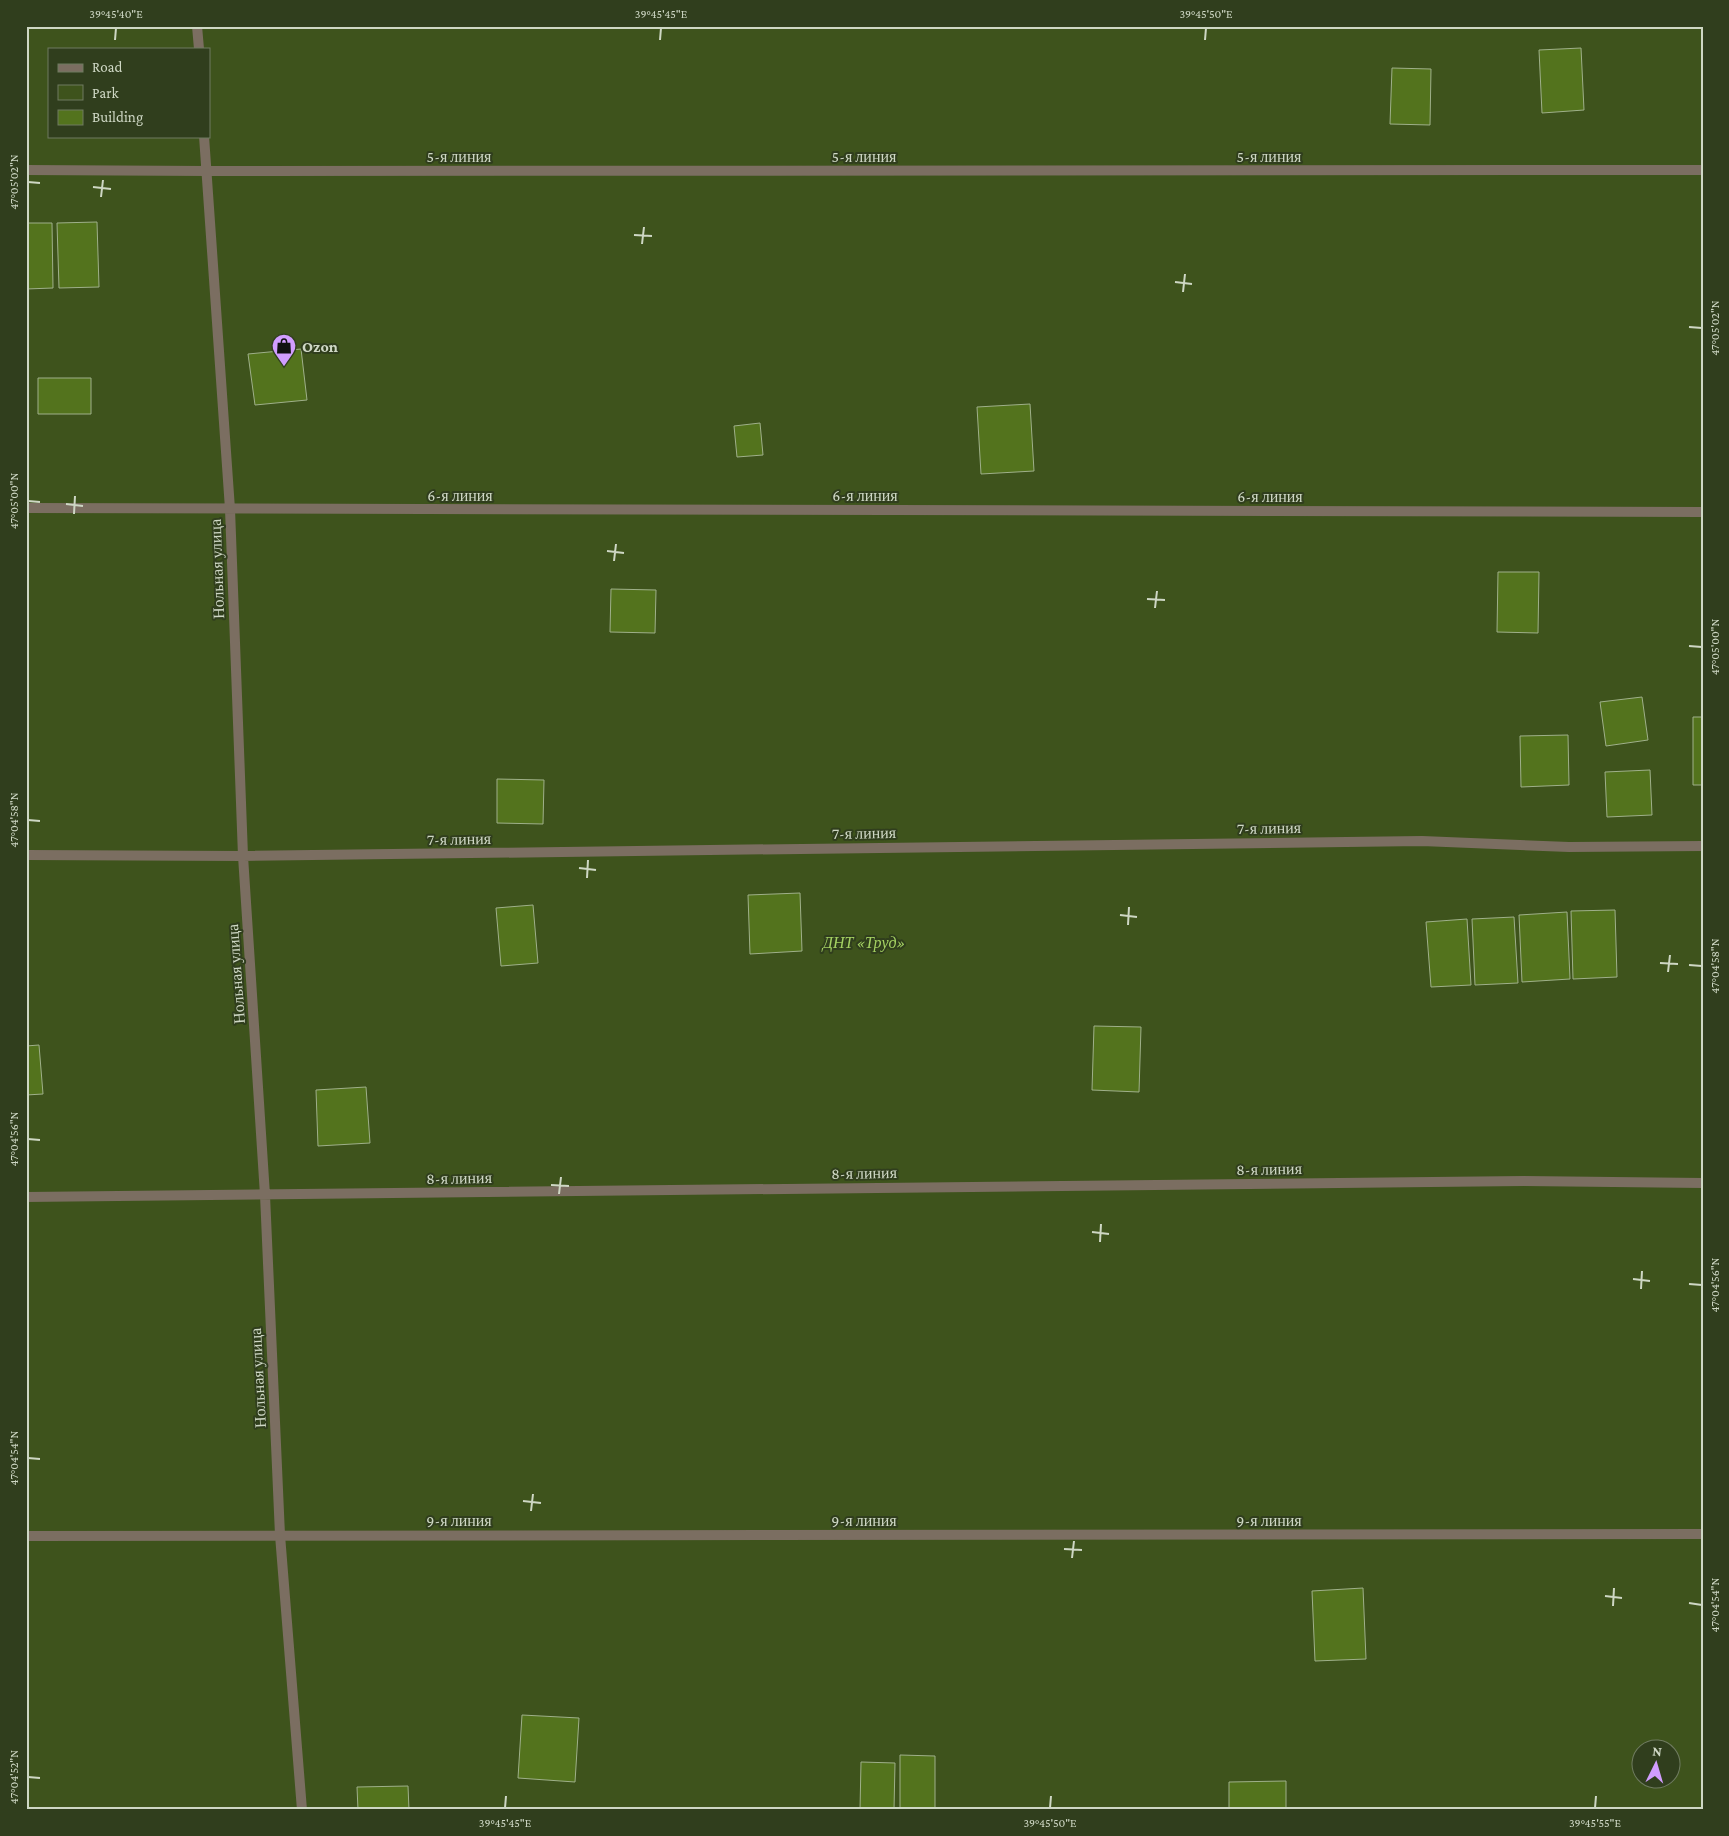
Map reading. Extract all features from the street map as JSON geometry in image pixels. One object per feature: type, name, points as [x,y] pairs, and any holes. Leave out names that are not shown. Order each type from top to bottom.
[{"type":"street","points":[[197,26],[199,48]]},
{"type":"street","name":"Нольная улица","points":[[204,138],[230,510],[243,856],[265,1195],[280,1535],[302,1810]]},
{"type":"street","name":"5-я линия","points":[[26,170],[207,172],[1703,170]]},
{"type":"street","name":"6-я линия","points":[[26,508],[230,510],[1703,512]]},
{"type":"street","name":"7-я линия","points":[[26,855],[243,856],[1422,841],[1569,847],[1703,846]]},
{"type":"street","name":"8-я линия","points":[[26,1197],[1524,1181],[1703,1182]]},
{"type":"street","name":"9-я линия","points":[[26,1536],[1703,1534]]},
{"type":"green space","name":"ДНТ «Труд»","points":[[26,26],[1703,26],[1703,1810],[26,1810]]},
{"type":"building","points":[[1581,48],[1584,110],[1542,113],[1539,50]]},
{"type":"building","points":[[1392,68],[1431,69],[1430,125],[1390,124]]},
{"type":"building","points":[[97,222],[99,287],[59,288],[57,223]]},
{"type":"building","points":[[26,223],[52,223],[53,288],[26,289]]},
{"type":"building","points":[[301,349],[307,400],[255,405],[248,354]]},
{"type":"building","points":[[38,378],[91,378],[91,414],[38,414]]},
{"type":"building","points":[[1030,404],[1034,471],[981,474],[977,407]]},
{"type":"building","points":[[760,423],[763,455],[737,457],[734,426]]},
{"type":"building","points":[[1498,572],[1539,572],[1538,633],[1497,632]]},
{"type":"building","points":[[611,589],[656,590],[655,633],[610,632]]},
{"type":"building","points":[[1642,697],[1648,740],[1606,746],[1600,702]]},
{"type":"building","points":[[1693,717],[1703,717],[1703,785],[1693,785]]},
{"type":"building","points":[[1568,735],[1569,785],[1521,787],[1520,736]]},
{"type":"building","points":[[1650,770],[1652,815],[1607,817],[1605,772]]},
{"type":"building","points":[[497,779],[544,780],[543,824],[497,823]]},
{"type":"building","points":[[800,893],[802,951],[750,954],[748,895]]},
{"type":"building","points":[[533,905],[538,963],[501,966],[496,908]]},
{"type":"building","points":[[1615,910],[1617,977],[1573,979],[1571,911]]},
{"type":"building","points":[[1567,912],[1570,979],[1522,982],[1519,915]]},
{"type":"building","points":[[1514,917],[1518,983],[1475,985],[1472,919]]},
{"type":"building","points":[[1467,919],[1471,985],[1431,987],[1426,922]]},
{"type":"building","points":[[1094,1026],[1141,1027],[1139,1092],[1092,1090]]},
{"type":"building","points":[[39,1045],[43,1094],[26,1095],[26,1046]]},
{"type":"building","points":[[366,1087],[370,1143],[318,1146],[316,1090]]},
{"type":"building","points":[[1363,1588],[1366,1659],[1315,1661],[1312,1591]]},
{"type":"building","points":[[522,1715],[579,1718],[575,1782],[518,1778]]},
{"type":"building","points":[[900,1755],[935,1756],[935,1810],[900,1810]]},
{"type":"building","points":[[861,1762],[895,1763],[894,1810],[860,1810]]},
{"type":"building","points":[[1286,1781],[1286,1810],[1229,1810],[1229,1782]]},
{"type":"building","points":[[408,1786],[409,1810],[358,1810],[357,1787]]},
{"type":"place","name":"Ozon","points":[[284,367]]}]
